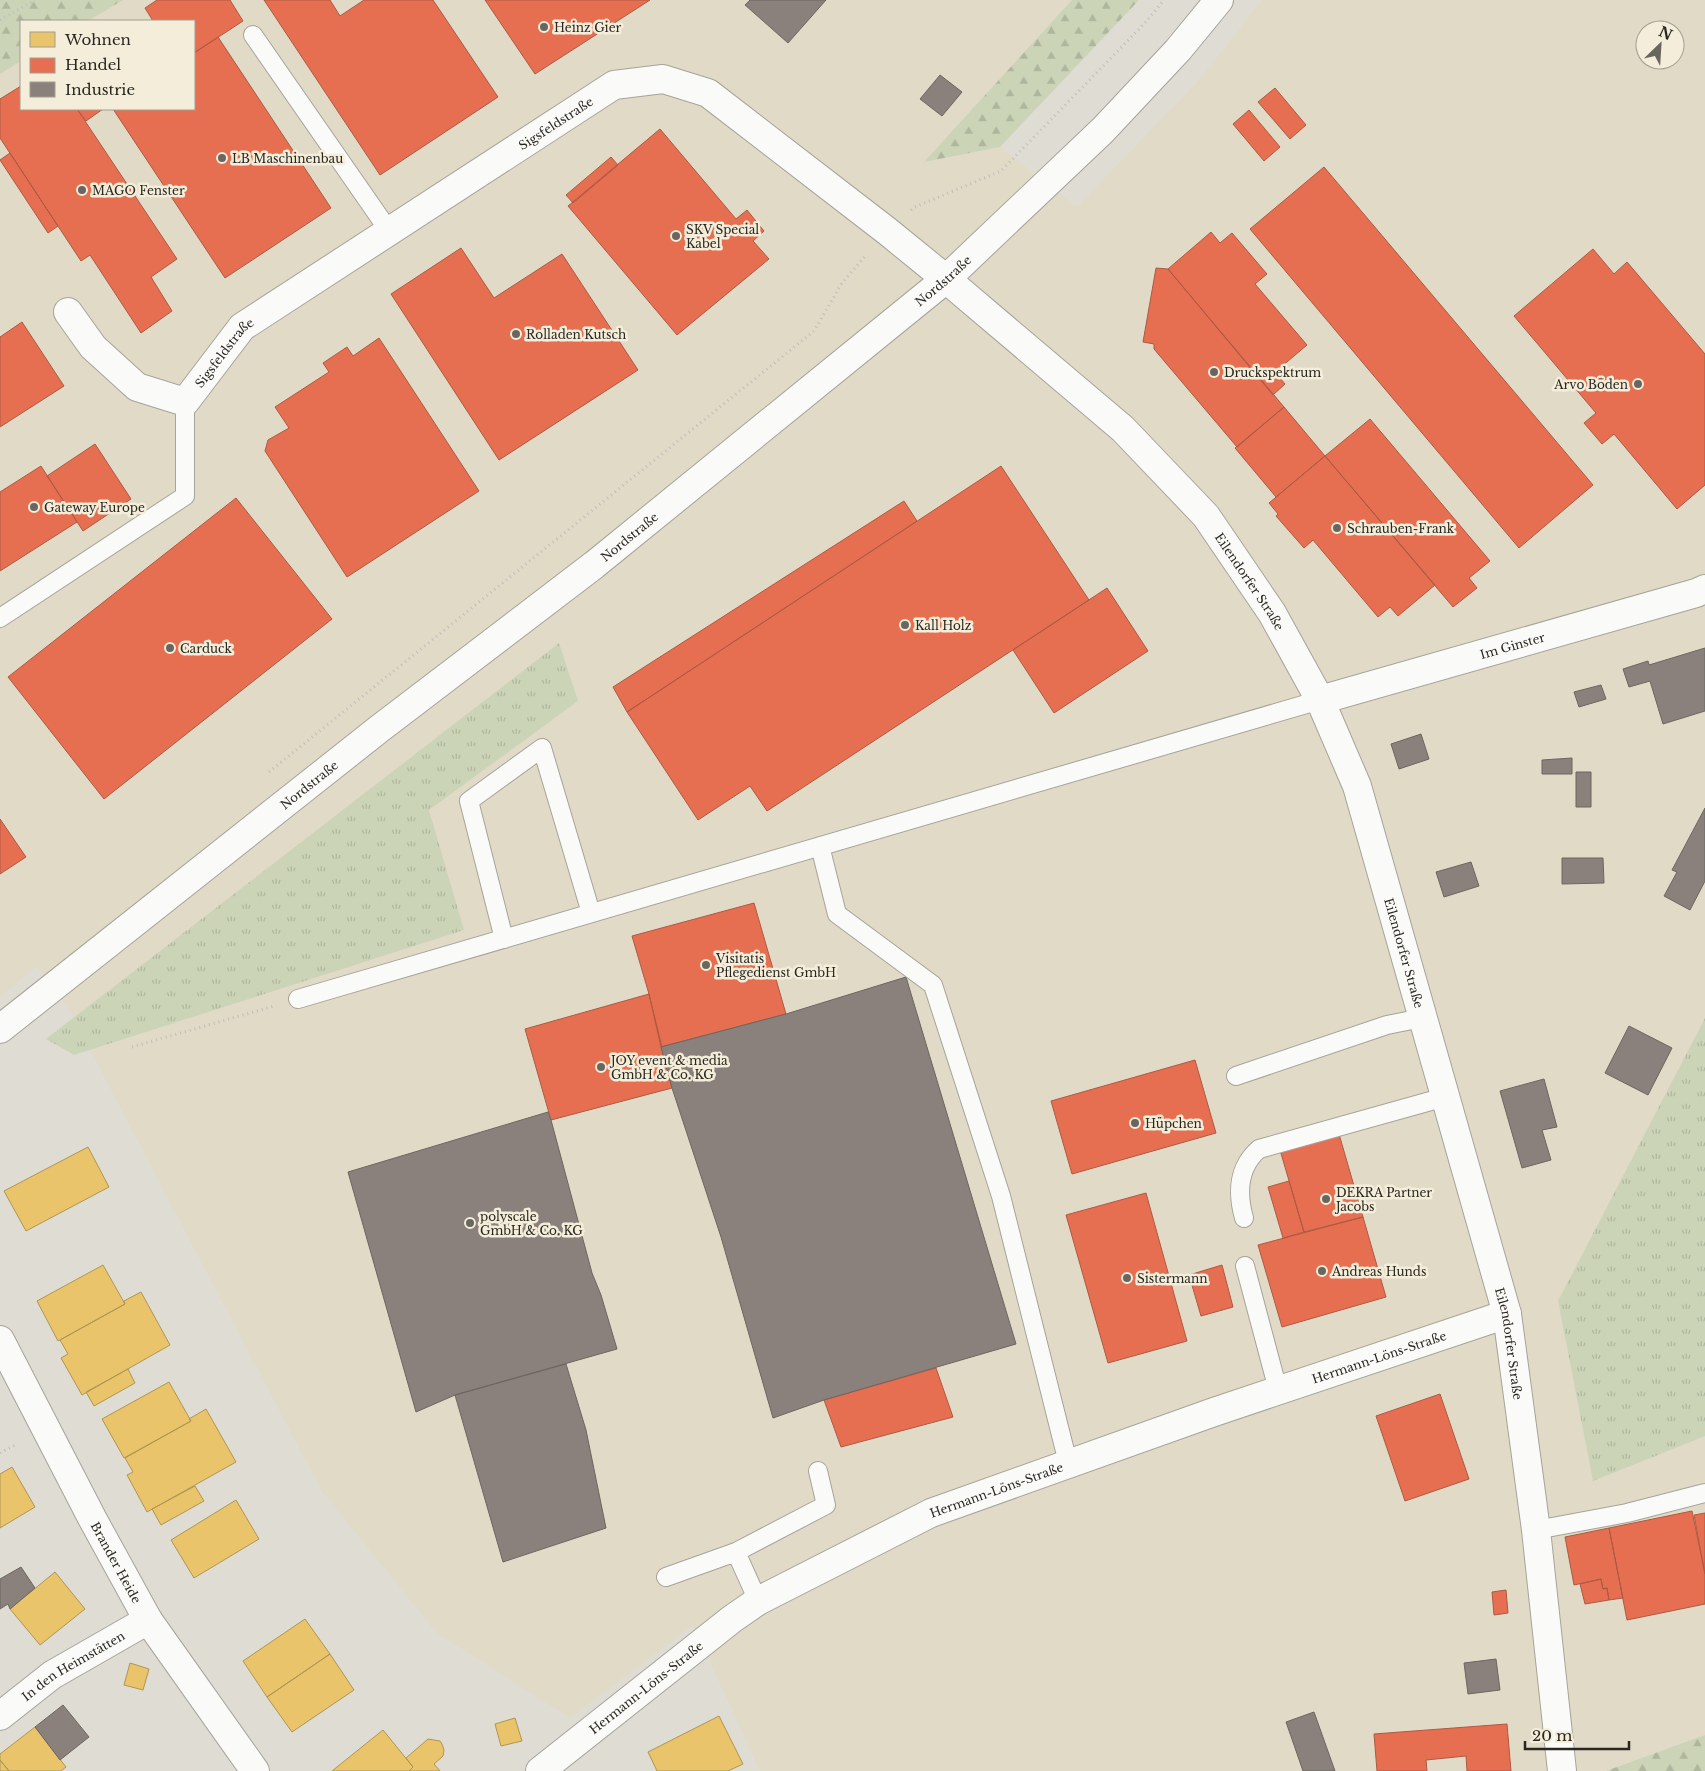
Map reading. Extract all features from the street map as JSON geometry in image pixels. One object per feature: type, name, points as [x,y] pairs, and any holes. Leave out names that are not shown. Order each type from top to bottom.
[{"type":"street","name":"Nordstraße","points":[[0,1029],[378,729],[594,565],[946,279],[1103,130],[1178,50],[1219,0]]},
{"type":"street","name":"Sigsfeldstraße","points":[[185,402],[242,327],[614,85],[663,78],[708,94],[887,231],[946,279]]},
{"type":"street","name":"Eilendorfer Straße","points":[[946,279],[1123,429],[1206,516],[1272,613],[1320,700],[1357,786],[1506,1314],[1536,1530],[1562,1771]]},
{"type":"street","points":[[68,312],[93,348],[137,387],[185,402]]},
{"type":"street","name":"Im Ginster","points":[[1320,700],[1705,589]]},
{"type":"street","name":"Hermann-Löns-Straße","points":[[540,1771],[732,1619],[758,1601],[931,1513],[1278,1390],[1506,1314]]},
{"type":"street","name":"Brander Heide","points":[[0,1340],[92,1518],[148,1620],[255,1771]]},
{"type":"street","name":"In den Heimstätten","points":[[0,1716],[52,1675],[148,1620]]},
{"type":"lane","points":[[253,35],[389,232]]},
{"type":"lane","points":[[0,618],[185,496],[185,402]]},
{"type":"lane","points":[[298,999],[1320,700]]},
{"type":"lane","points":[[504,938],[469,801],[542,748],[591,913]]},
{"type":"lane","points":[[820,846],[836,914],[933,984],[1001,1196],[1068,1463]]},
{"type":"lane","points":[[1236,1076],[1387,1025],[1422,1018]]},
{"type":"lane","points":[[1244,1218],[1240,1202],[1240,1185],[1243,1171],[1252,1155],[1259,1149],[1445,1097]]},
{"type":"lane","points":[[1245,1266],[1278,1390]]},
{"type":"lane","points":[[666,1577],[736,1552],[826,1505],[818,1470]]},
{"type":"lane","points":[[1536,1530],[1627,1513],[1705,1493]]},
{"type":"lane","points":[[736,1552],[758,1601]]},
{"type":"path","points":[[0,20],[35,0]]},
{"type":"path","points":[[268,773],[814,331],[842,283],[887,231],[915,207],[1001,170],[1144,24],[1164,0]]},
{"type":"path","points":[[132,1047],[298,999]]},
{"type":"shaded area","points":[[123,0],[1072,0],[925,161],[1000,147],[1077,207],[1200,79],[1262,0],[1705,0],[1705,1018],[1558,1302],[1593,1481],[1705,1436],[1705,1735],[1606,1771],[760,1771],[693,1625],[570,1718],[437,1633],[321,1490],[67,1006],[37,966],[0,997],[0,74],[20,62],[20,110],[195,110],[195,20],[90,20]]},
{"type":"green space","points":[[0,0],[123,0],[90,20],[20,20],[20,62],[0,74]]},
{"type":"green space","points":[[1072,0],[1139,0],[1000,147],[924,162]]},
{"type":"green space","points":[[559,643],[578,701],[429,810],[464,930],[74,1055],[46,1039]]},
{"type":"green space","points":[[1705,1018],[1705,1436],[1593,1481],[1558,1301]]},
{"type":"green space","points":[[1705,1735],[1705,1771],[1606,1771]]},
{"type":"building: Wohnen","points":[[88,1147],[109,1187],[26,1231],[4,1191]]},
{"type":"building: Wohnen","points":[[103,1265],[125,1304],[58,1341],[37,1301]]},
{"type":"building: Wohnen","points":[[141,1292],[170,1345],[82,1395],[61,1358],[68,1354],[60,1340],[125,1304],[124,1301]]},
{"type":"building: Wohnen","points":[[128,1369],[135,1383],[94,1406],[86,1392]]},
{"type":"building: Wohnen","points":[[169,1382],[191,1421],[124,1458],[102,1419]]},
{"type":"building: Wohnen","points":[[206,1409],[236,1462],[147,1512],[127,1475],[133,1472],[125,1458],[191,1421],[189,1419]]},
{"type":"building: Wohnen","points":[[12,1467],[35,1507],[0,1528],[0,1474]]},
{"type":"building: Wohnen","points":[[195,1486],[204,1501],[161,1525],[152,1509]]},
{"type":"building: Wohnen","points":[[236,1500],[259,1539],[194,1578],[171,1540]]},
{"type":"building: Wohnen","points":[[55,1572],[85,1609],[40,1645],[10,1609]]},
{"type":"building: Wohnen","points":[[305,1619],[330,1654],[267,1697],[243,1661]]},
{"type":"building: Wohnen","points":[[330,1654],[354,1690],[292,1732],[267,1697]]},
{"type":"building: Wohnen","points":[[130,1663],[149,1669],[143,1690],[124,1685]]},
{"type":"building: Wohnen","points":[[719,1716],[743,1764],[728,1771],[657,1771],[648,1752]]},
{"type":"building: Wohnen","points":[[515,1718],[522,1741],[501,1746],[495,1724]]},
{"type":"building: Wohnen","points":[[35,1727],[66,1767],[61,1771],[9,1771],[0,1760],[0,1754]]},
{"type":"building: Wohnen","points":[[383,1730],[413,1767],[409,1771],[332,1771]]},
{"type":"building: Wohnen","points":[[428,1739],[440,1741],[442,1744],[443,1756],[434,1764],[440,1771],[409,1771],[413,1767],[406,1758]]},
{"type":"building: Wohnen","points":[[0,1760],[9,1771],[0,1771]]},
{"type":"building: Handel","points":[[157,0],[230,0],[243,21],[195,52],[195,20],[152,20],[145,8]]},
{"type":"building: Handel","points":[[264,0],[330,0],[340,16],[364,0],[433,0],[498,97],[380,175]]},
{"type":"building: Handel","points":[[485,0],[650,0],[535,74]]},
{"type":"building: Handel","name":"LB Maschinenbau","points":[[218,37],[331,208],[225,278],[114,110],[195,110],[195,52]]},
{"type":"building: Handel","name":"MAGO Fenster","points":[[20,87],[20,110],[78,110],[177,259],[151,277],[172,311],[141,333],[90,255],[81,261],[0,138],[0,99]]},
{"type":"building: Handel","points":[[1275,88],[1306,125],[1290,139],[1258,102]]},
{"type":"building: Handel","points":[[78,110],[102,110],[86,121]]},
{"type":"building: Handel","points":[[1249,110],[1280,147],[1264,161],[1233,124]]},
{"type":"building: Handel","name":"SKV Special Kabel","points":[[660,129],[736,219],[747,210],[764,231],[753,241],[769,259],[677,335],[568,206]]},
{"type":"building: Handel","points":[[10,153],[58,226],[48,233],[0,160]]},
{"type":"building: Handel","points":[[611,157],[618,165],[573,203],[566,195]]},
{"type":"building: Handel","points":[[1324,167],[1593,485],[1519,548],[1250,229]]},
{"type":"building: Handel","points":[[1211,232],[1220,243],[1232,233],[1267,274],[1255,284],[1307,345],[1275,372],[1285,384],[1273,395],[1168,269]]},
{"type":"building: Handel","name":"Rolladen Kutsch","points":[[461,248],[494,298],[562,254],[638,370],[499,460],[391,294]]},
{"type":"building: Handel","name":"Arvo Böden","points":[[1593,249],[1614,274],[1627,262],[1705,354],[1705,485],[1677,509],[1614,434],[1602,444],[1584,423],[1596,413],[1514,316]]},
{"type":"building: Handel","name":"Druckspektrum","points":[[1156,268],[1168,269],[1284,407],[1237,447],[1154,349],[1154,344],[1143,342]]},
{"type":"building: Handel","points":[[22,322],[64,386],[0,427],[0,337]]},
{"type":"building: Handel","points":[[379,338],[479,491],[347,577],[265,451],[268,440],[289,428],[275,407],[329,372],[323,363],[347,347],[353,356]]},
{"type":"building: Handel","points":[[1284,407],[1325,456],[1276,497],[1235,448]]},
{"type":"building: Handel","points":[[1370,419],[1490,561],[1469,578],[1477,588],[1453,607],[1325,456]]},
{"type":"building: Handel","points":[[95,444],[131,499],[83,531],[47,476]]},
{"type":"building: Handel","name":"Schrauben-Frank","points":[[1325,456],[1435,585],[1398,616],[1390,607],[1378,617],[1313,540],[1304,548],[1276,516],[1278,514],[1269,503]]},
{"type":"building: Handel","name":"Gateway Europe","points":[[41,466],[77,522],[0,571],[0,492]]},
{"type":"building: Handel","name":"Kall Holz","points":[[1001,466],[1089,600],[767,811],[750,786],[698,820],[627,712]]},
{"type":"building: Handel","name":"Carduck","points":[[236,498],[332,619],[104,799],[8,677]]},
{"type":"building: Handel","points":[[904,501],[917,521],[627,712],[613,687]]},
{"type":"building: Handel","points":[[1107,588],[1148,651],[1054,713],[1013,650]]},
{"type":"building: Handel","points":[[0,819],[26,857],[0,874]]},
{"type":"building: Handel","name":"Visitatis Pflegedienst GmbH","points":[[754,903],[786,1014],[661,1047],[649,994],[632,936]]},
{"type":"building: Handel","name":"JOY event & media GmbH & Co. KG","points":[[649,994],[672,1088],[551,1120],[525,1029]]},
{"type":"building: Handel","name":"Hüpchen","points":[[1195,1060],[1216,1133],[1072,1174],[1051,1101]]},
{"type":"building: Handel","name":"DEKRA Partner Jacobs","points":[[1339,1134],[1363,1217],[1304,1232],[1280,1150]]},
{"type":"building: Handel","points":[[1289,1181],[1304,1232],[1283,1238],[1268,1187]]},
{"type":"building: Handel","name":"Sistermann","points":[[1146,1193],[1187,1341],[1108,1363],[1066,1215]]},
{"type":"building: Handel","name":"Andreas Hunds","points":[[1363,1217],[1386,1297],[1282,1327],[1258,1245]]},
{"type":"building: Handel","points":[[1222,1265],[1233,1307],[1201,1316],[1189,1275]]},
{"type":"building: Handel","points":[[936,1368],[953,1417],[841,1447],[824,1400]]},
{"type":"building: Handel","points":[[1440,1394],[1469,1479],[1405,1501],[1376,1416]]},
{"type":"building: Handel","points":[[1692,1511],[1705,1574],[1705,1604],[1627,1620],[1609,1528]]},
{"type":"building: Handel","points":[[1705,1513],[1705,1574],[1694,1515]]},
{"type":"building: Handel","points":[[1609,1528],[1623,1598],[1609,1600],[1607,1588],[1603,1589],[1601,1579],[1574,1585],[1565,1537]]},
{"type":"building: Handel","points":[[1601,1579],[1603,1589],[1607,1588],[1609,1600],[1585,1604],[1580,1584]]},
{"type":"building: Handel","points":[[1506,1590],[1508,1613],[1494,1615],[1492,1592]]},
{"type":"building: Handel","points":[[1507,1724],[1511,1771],[1467,1771],[1466,1756],[1426,1760],[1427,1771],[1377,1771],[1374,1734]]},
{"type":"building: Industrie","points":[[750,0],[826,0],[788,43],[745,5]]},
{"type":"building: Industrie","points":[[940,75],[962,92],[942,116],[920,99]]},
{"type":"building: Industrie","points":[[1705,648],[1705,711],[1663,724],[1650,681],[1629,687],[1623,669],[1648,661],[1649,665]]},
{"type":"building: Industrie","points":[[1601,685],[1606,699],[1579,707],[1574,692]]},
{"type":"building: Industrie","points":[[1421,734],[1429,759],[1399,769],[1391,744]]},
{"type":"building: Industrie","points":[[1572,758],[1572,774],[1542,774],[1542,760]]},
{"type":"building: Industrie","points":[[1576,772],[1591,772],[1591,807],[1576,807]]},
{"type":"building: Industrie","points":[[1705,808],[1705,881],[1690,910],[1664,896],[1677,872],[1672,870]]},
{"type":"building: Industrie","points":[[1562,858],[1603,858],[1604,883],[1562,884]]},
{"type":"building: Industrie","points":[[1471,862],[1479,886],[1444,897],[1436,872]]},
{"type":"building: Industrie","points":[[906,977],[1016,1344],[824,1400],[773,1418],[721,1237],[672,1088],[661,1047],[786,1014]]},
{"type":"building: Industrie","points":[[1629,1026],[1672,1048],[1648,1095],[1605,1073]]},
{"type":"building: Industrie","points":[[1544,1079],[1557,1127],[1542,1130],[1551,1160],[1522,1168],[1500,1091]]},
{"type":"building: Industrie","name":"polyscale GmbH & Co. KG","points":[[548,1112],[592,1273],[601,1295],[617,1349],[455,1395],[416,1412],[348,1172]]},
{"type":"building: Industrie","points":[[566,1364],[586,1430],[606,1528],[503,1562],[455,1395]]},
{"type":"building: Industrie","points":[[21,1567],[35,1588],[10,1609],[8,1604],[0,1609],[0,1579]]},
{"type":"building: Industrie","points":[[1496,1659],[1500,1690],[1468,1694],[1464,1663]]},
{"type":"building: Industrie","points":[[63,1705],[89,1737],[60,1760],[35,1727]]},
{"type":"building: Industrie","points":[[1314,1712],[1335,1771],[1303,1771],[1286,1722]]},
{"type":"place","name":"Heinz Gier","points":[[544,27]]},
{"type":"place","name":"LB Maschinenbau","points":[[222,158]]},
{"type":"place","name":"MAGO Fenster","points":[[82,190]]},
{"type":"place","name":"SKV Special Kabel","points":[[676,236]]},
{"type":"place","name":"Rolladen Kutsch","points":[[516,334]]},
{"type":"place","name":"Druckspektrum","points":[[1214,372]]},
{"type":"place","name":"Arvo Böden","points":[[1638,384]]},
{"type":"place","name":"Gateway Europe","points":[[34,507]]},
{"type":"place","name":"Schrauben-Frank","points":[[1337,528]]},
{"type":"place","name":"Kall Holz","points":[[905,625]]},
{"type":"place","name":"Carduck","points":[[170,648]]},
{"type":"place","name":"Visitatis Pflegedienst GmbH","points":[[706,965]]},
{"type":"place","name":"JOY event & media GmbH & Co. KG","points":[[601,1067]]},
{"type":"place","name":"Hüpchen","points":[[1135,1123]]},
{"type":"place","name":"DEKRA Partner Jacobs","points":[[1326,1199]]},
{"type":"place","name":"polyscale GmbH & Co. KG","points":[[470,1223]]},
{"type":"place","name":"Andreas Hunds","points":[[1322,1271]]},
{"type":"place","name":"Sistermann","points":[[1127,1278]]}]
